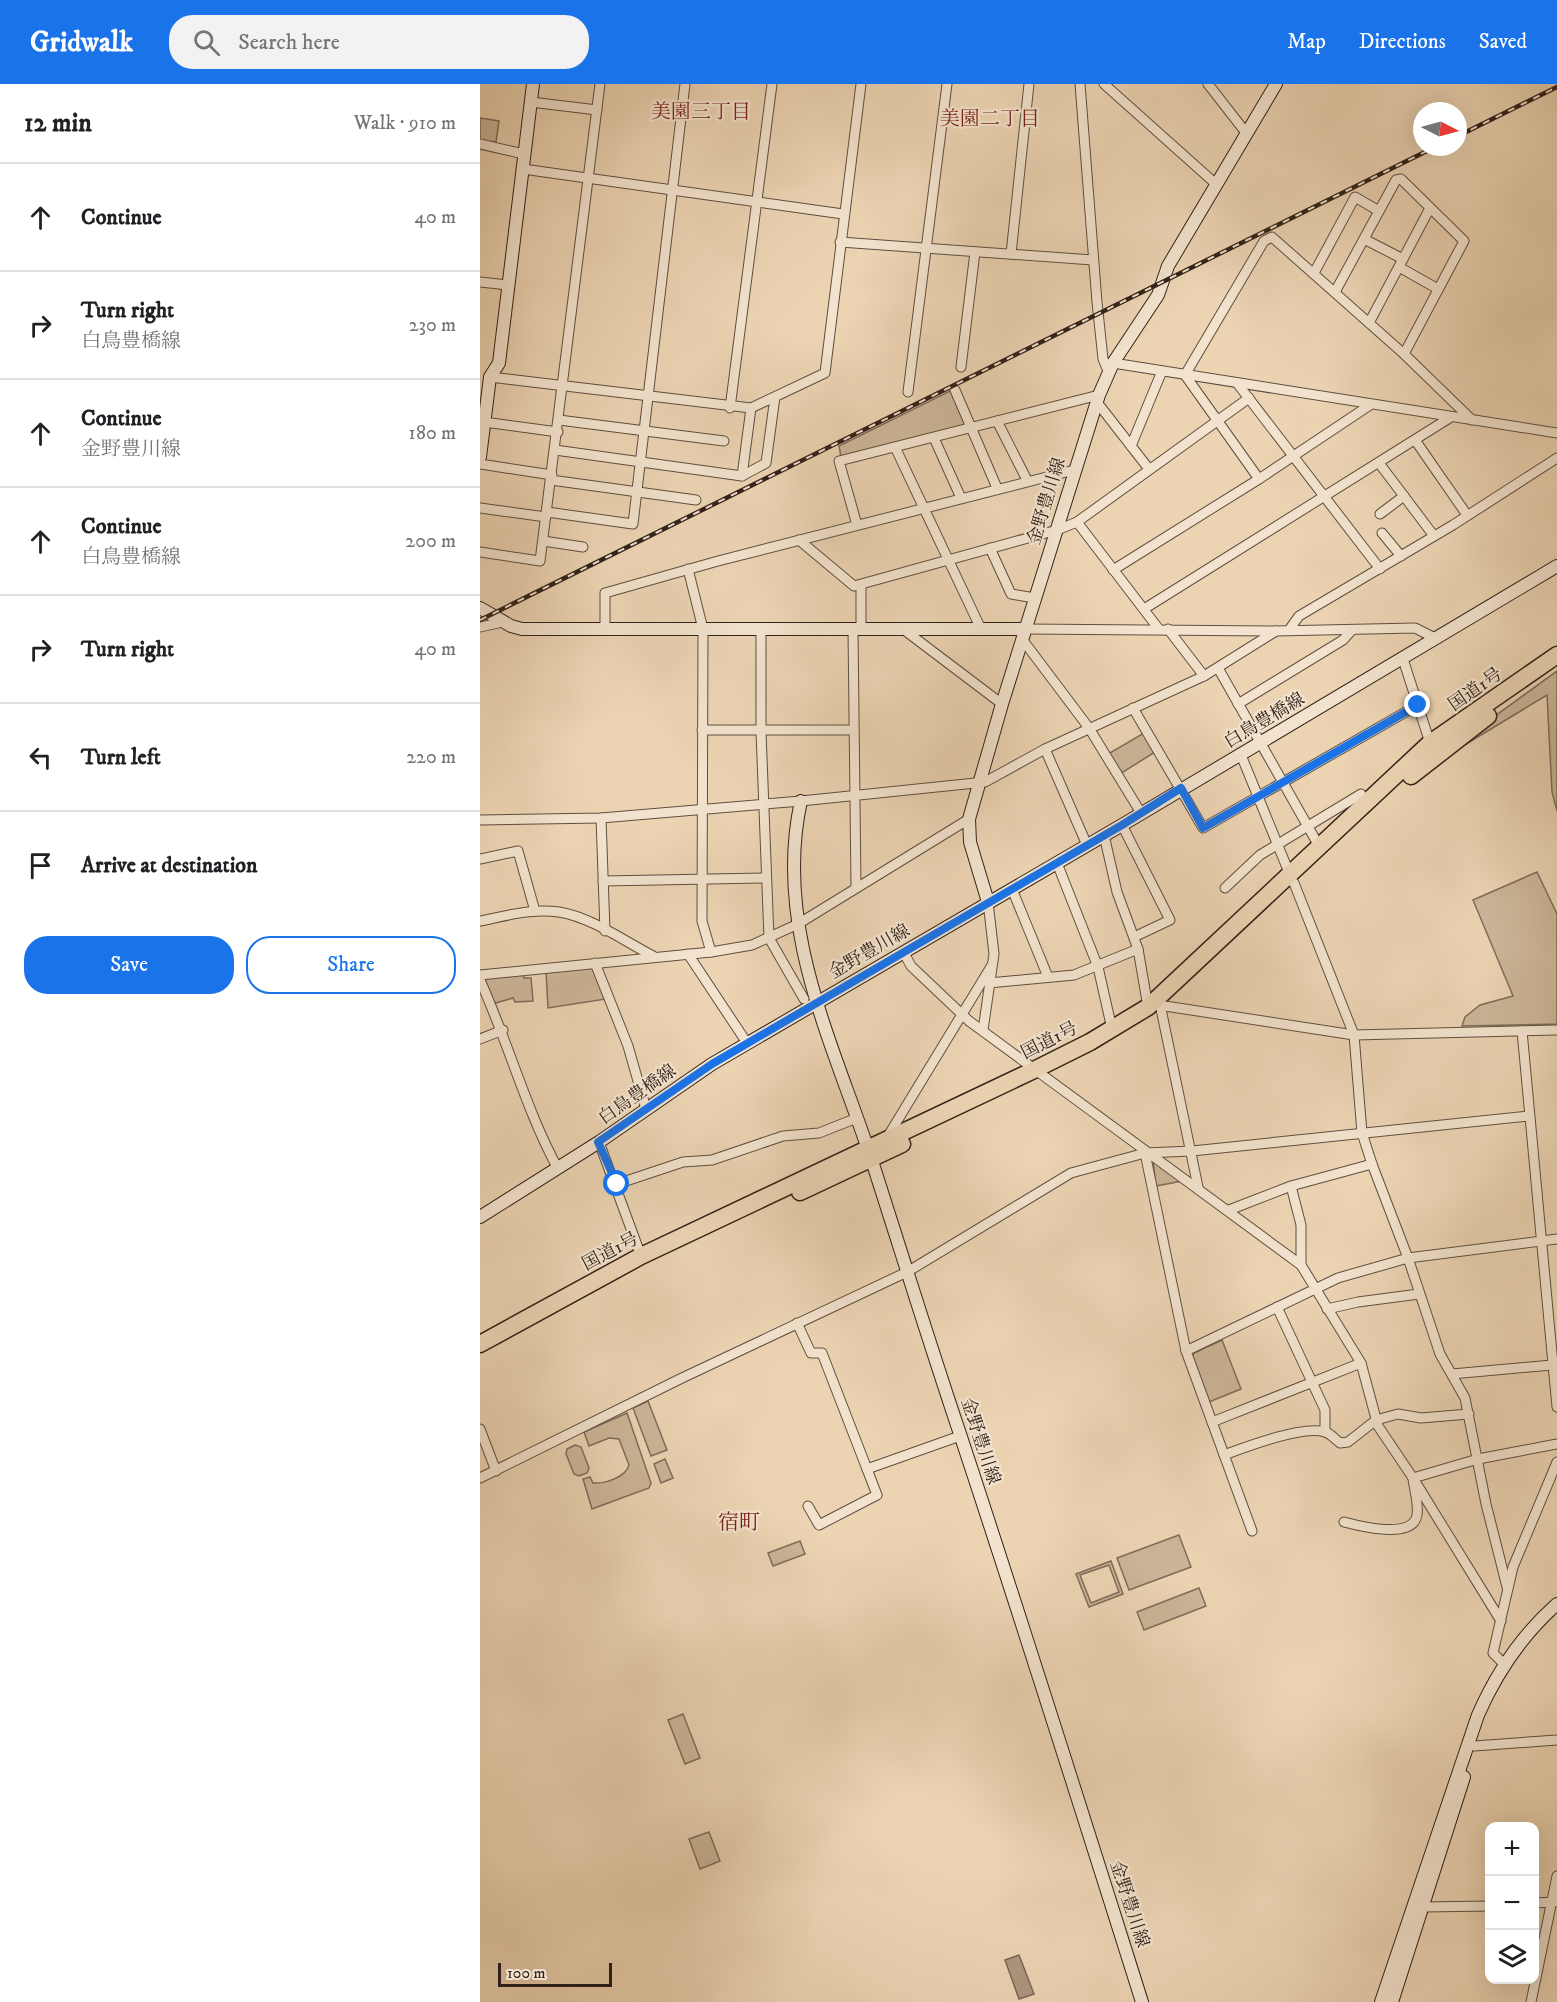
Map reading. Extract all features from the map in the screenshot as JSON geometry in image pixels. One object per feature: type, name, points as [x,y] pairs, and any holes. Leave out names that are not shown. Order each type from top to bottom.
[{"type":"highway","name":"国道1号","points":[[1292,879],[1319,846],[1430,743],[1557,655]]},
{"type":"highway","name":"国道1号","points":[[480,1353],[642,1267],[869,1153],[887,1138],[1112,1041],[1158,1007],[1292,879],[1425,763],[1557,666]]},
{"type":"highway","name":"国道1号","points":[[480,1344],[641,1256],[869,1153],[1037,1073],[1112,1029],[1158,1007]]},
{"type":"main road","points":[[480,457],[490,377],[499,363],[533,84]]},
{"type":"main road","name":"金野豊川線","points":[[1142,2002],[869,1153],[810,1001],[904,952],[988,902],[970,842],[969,819],[1002,704],[1097,398],[1110,367],[1158,295],[1168,266],[1276,84]]},
{"type":"main road","name":"白鳥豊橋線","points":[[988,902],[1241,755],[1557,566]]},
{"type":"main road","points":[[480,608],[503,622],[522,629],[981,629],[1024,634]]},
{"type":"main road","points":[[801,801],[793,865],[798,924],[810,1001]]},
{"type":"main road","name":"白鳥豊橋線","points":[[480,1217],[558,1169],[810,1001]]},
{"type":"main road","points":[[1381,2002],[1467,1742],[1489,1689],[1543,1617],[1557,1604]]},
{"type":"main road","points":[[1392,2002],[1474,1746],[1489,1707],[1504,1680],[1535,1638],[1557,1615]]},
{"type":"street","points":[[480,552],[540,561],[564,387],[600,84]]},
{"type":"street","points":[[480,508],[633,524],[685,84]]},
{"type":"street","points":[[730,408],[772,84]]},
{"type":"street","points":[[490,377],[730,408],[751,408],[825,373],[861,84]]},
{"type":"street","points":[[908,392],[947,84]]},
{"type":"street","points":[[1011,254],[1029,84]]},
{"type":"street","points":[[1080,84],[1103,359],[1110,367],[1162,371],[1557,433]]},
{"type":"street","points":[[1104,84],[1217,185]]},
{"type":"street","points":[[1208,84],[1247,134]]},
{"type":"street","points":[[531,102],[597,110]]},
{"type":"street","points":[[480,144],[524,154]]},
{"type":"street","points":[[523,169],[843,214]]},
{"type":"street","points":[[1335,292],[1396,180],[1401,179],[1464,241],[1404,354]]},
{"type":"street","points":[[1314,273],[1355,197],[1379,211]]},
{"type":"street","points":[[1369,323],[1430,208]]},
{"type":"street","points":[[1185,375],[1264,241],[1272,237],[1404,354],[1472,420]]},
{"type":"street","points":[[1364,238],[1438,289]]},
{"type":"street","points":[[840,242],[1094,260]]},
{"type":"street","points":[[962,367],[975,252]]},
{"type":"street","points":[[480,282],[508,285]]},
{"type":"street","points":[[1131,446],[1162,371]]},
{"type":"street","points":[[1185,375],[1259,478]]},
{"type":"street","points":[[1238,383],[1380,569]]},
{"type":"street","points":[[955,390],[969,428],[997,488]]},
{"type":"street","points":[[555,450],[742,476],[766,463],[775,397]]},
{"type":"street","points":[[857,525],[839,461],[1097,398],[1149,469]]},
{"type":"street","points":[[799,540],[854,586],[1057,530],[1077,522],[1249,398]]},
{"type":"street","points":[[1113,570],[1370,405]]},
{"type":"street","points":[[742,476],[751,408]]},
{"type":"street","points":[[1144,609],[1451,417]]},
{"type":"street","points":[[559,420],[724,441]]},
{"type":"street","points":[[998,421],[1027,480]]},
{"type":"street","points":[[484,422],[558,432]]},
{"type":"street","points":[[934,438],[961,498]]},
{"type":"street","points":[[1415,440],[1467,515]]},
{"type":"street","points":[[895,447],[981,629]]},
{"type":"street","points":[[1289,630],[1299,616],[1434,536],[1557,458]]},
{"type":"street","points":[[1379,463],[1434,536]]},
{"type":"street","points":[[480,464],[637,492],[696,500]]},
{"type":"street","points":[[605,629],[605,593],[923,507],[1074,470]]},
{"type":"street","points":[[1380,514],[1404,496]]},
{"type":"street","points":[[1077,522],[1144,609],[1204,676]]},
{"type":"street","points":[[1382,533],[1401,556]]},
{"type":"street","points":[[543,541],[583,547]]},
{"type":"street","points":[[990,548],[1011,594],[1035,598]]},
{"type":"street","points":[[688,569],[704,629],[702,921],[711,952]]},
{"type":"street","points":[[856,887],[854,730],[857,629],[861,585]]},
{"type":"street","points":[[480,627],[503,622]]},
{"type":"street","points":[[761,628],[761,732],[769,938],[810,1001]]},
{"type":"street","points":[[1024,634],[1163,629],[1276,631],[1415,628],[1437,639]]},
{"type":"street","points":[[903,629],[1002,704]]},
{"type":"street","points":[[1238,704],[1343,639],[1353,630]]},
{"type":"street","points":[[480,820],[602,818],[979,783],[1045,748],[1204,676],[1276,631]]},
{"type":"street","points":[[1024,634],[1089,728],[1141,813]]},
{"type":"street","points":[[1403,659],[1430,743]]},
{"type":"street","points":[[1218,668],[1319,846]]},
{"type":"street","points":[[1133,708],[1203,828],[1418,705]]},
{"type":"street","points":[[702,730],[761,732],[854,730]]},
{"type":"street","points":[[1045,748],[1087,845]]},
{"type":"street","points":[[1241,755],[1354,1035],[1362,1133],[1440,1354],[1465,1398],[1508,1587]]},
{"type":"street","points":[[1225,888],[1260,855],[1277,843],[1360,794]]},
{"type":"street","points":[[602,818],[605,930]]},
{"type":"street","points":[[480,975],[711,952],[752,945],[798,924],[969,819]]},
{"type":"street","points":[[1122,825],[1170,920],[1134,937]]},
{"type":"street","points":[[1104,835],[1118,892],[1158,1007],[1192,1151],[1197,1187]]},
{"type":"street","points":[[480,859],[518,851],[535,911]]},
{"type":"street","points":[[1057,862],[1098,967],[1112,1029]]},
{"type":"street","points":[[603,880],[766,878]]},
{"type":"street","points":[[1012,889],[1048,977]]},
{"type":"street","points":[[983,1030],[994,942],[988,902]]},
{"type":"street","points":[[480,921],[535,911],[571,915],[653,956]]},
{"type":"street","points":[[989,983],[1074,975],[1138,949]]},
{"type":"street","points":[[904,952],[911,966],[961,1015],[1144,1153],[1197,1187],[1300,1265],[1361,1363],[1377,1420],[1500,1621]]},
{"type":"street","points":[[688,954],[747,1043]]},
{"type":"street","points":[[596,963],[628,1047],[646,1109]]},
{"type":"street","points":[[887,1138],[992,965]]},
{"type":"street","points":[[480,980],[503,1030],[539,1129],[558,1169]]},
{"type":"street","points":[[1158,1007],[1354,1035],[1557,1030]]},
{"type":"street","points":[[480,1039],[503,1030]]},
{"type":"street","points":[[1522,1031],[1557,1407]]},
{"type":"street","points":[[480,1478],[796,1323],[907,1272],[1071,1173],[1144,1153],[1192,1151],[1529,1116]]},
{"type":"street","points":[[617,1184],[683,1162],[712,1160],[783,1136],[819,1133],[857,1118]]},
{"type":"street","points":[[598,1142],[617,1184],[641,1256]]},
{"type":"street","points":[[1144,1153],[1186,1351],[1252,1531]]},
{"type":"street","points":[[1229,1210],[1291,1186],[1372,1164]]},
{"type":"street","points":[[1291,1186],[1301,1225],[1300,1265]]},
{"type":"street","points":[[1186,1351],[1338,1278],[1408,1258],[1557,1239]]},
{"type":"street","points":[[1328,1309],[1358,1302],[1419,1294]]},
{"type":"street","points":[[1277,1307],[1314,1381],[1325,1410],[1325,1432]]},
{"type":"street","points":[[796,1323],[811,1353],[822,1353],[877,1495],[819,1525],[808,1506]]},
{"type":"street","points":[[1212,1422],[1361,1363]]},
{"type":"street","points":[[1452,1374],[1552,1365]]},
{"type":"street","points":[[1224,1455],[1269,1438],[1325,1432],[1340,1443],[1348,1442],[1377,1420],[1398,1414],[1421,1418],[1469,1414]]},
{"type":"street","points":[[480,1429],[496,1471]]},
{"type":"street","points":[[867,1469],[960,1436]]},
{"type":"street","points":[[1413,1478],[1478,1459],[1557,1444]]},
{"type":"street","points":[[1505,1665],[1493,1653],[1508,1587],[1530,1523],[1557,1462]]},
{"type":"street","points":[[1344,1522],[1372,1529],[1398,1530],[1414,1521],[1417,1515],[1413,1478]]},
{"type":"street","points":[[1474,1746],[1557,1740]]},
{"type":"street","points":[[1531,2002],[1554,1903],[1557,1876]]},
{"type":"street","points":[[1539,1904],[1554,1903]]},
{"type":"street","points":[[1423,1907],[1485,1906]]},
{"type":"shaded area","points":[[480,118],[499,121],[496,142],[480,140]]},
{"type":"shaded area","points":[[952,390],[966,425],[841,457],[839,446]]},
{"type":"shaded area","points":[[1557,671],[1557,811],[1552,792],[1547,695],[1435,763],[1433,761]]},
{"type":"shaded area","points":[[1144,733],[1155,752],[1120,774],[1108,754]]},
{"type":"shaded area","points":[[1537,872],[1557,914],[1557,1024],[1462,1026],[1465,1017],[1480,1005],[1513,996],[1473,900]]},
{"type":"shaded area","points":[[592,967],[606,999],[548,1008],[546,971]]},
{"type":"shaded area","points":[[523,973],[524,978],[531,978],[533,1001],[515,1002],[513,998],[492,1004],[484,977]]},
{"type":"shaded area","points":[[1153,1161],[1182,1181],[1156,1186]]},
{"type":"shaded area","points":[[1222,1340],[1241,1389],[1209,1402],[1192,1357],[1194,1353]]},
{"type":"shaded area","points":[[648,1401],[667,1450],[651,1456],[633,1408]]},
{"type":"shaded area","points":[[627,1413],[651,1483],[649,1488],[592,1509],[583,1479],[590,1477],[593,1483],[609,1481],[624,1473],[629,1465],[619,1439],[609,1438],[589,1446],[584,1432]]},
{"type":"shaded area","points":[[575,1445],[581,1447],[589,1468],[587,1473],[579,1476],[574,1474],[566,1454],[567,1449]]},
{"type":"shaded area","points":[[665,1459],[673,1478],[661,1483],[654,1464]]},
{"type":"shaded area","points":[[1179,1535],[1191,1567],[1129,1590],[1117,1558]]},
{"type":"shaded area","points":[[800,1541],[805,1554],[773,1566],[768,1553]]},
{"type":"shaded area","points":[[1111,1561],[1123,1594],[1089,1607],[1076,1574]],"holes":[[[1109,1565],[1119,1592],[1091,1603],[1080,1575]]]},
{"type":"shaded area","points":[[1199,1588],[1206,1606],[1144,1630],[1137,1612]]},
{"type":"shaded area","points":[[683,1714],[700,1758],[685,1764],[668,1720]]},
{"type":"shaded area","points":[[709,1832],[720,1861],[700,1869],[689,1839]]},
{"type":"shaded area","points":[[1019,1955],[1034,1994],[1019,1999],[1005,1960]]},
{"type":"railway","points":[[1467,132],[1557,87]]},
{"type":"railway","points":[[480,620],[1417,156]]},
{"type":"district","name":"美園三丁目","points":[[701,111]]},
{"type":"district","name":"美園二丁目","points":[[990,118]]},
{"type":"district","name":"宿町","points":[[739,1522]]},
{"type":"route","points":[[617,1184],[598,1142],[712,1064],[825,996],[1122,825],[1181,788],[1203,828],[1418,705]]}]
